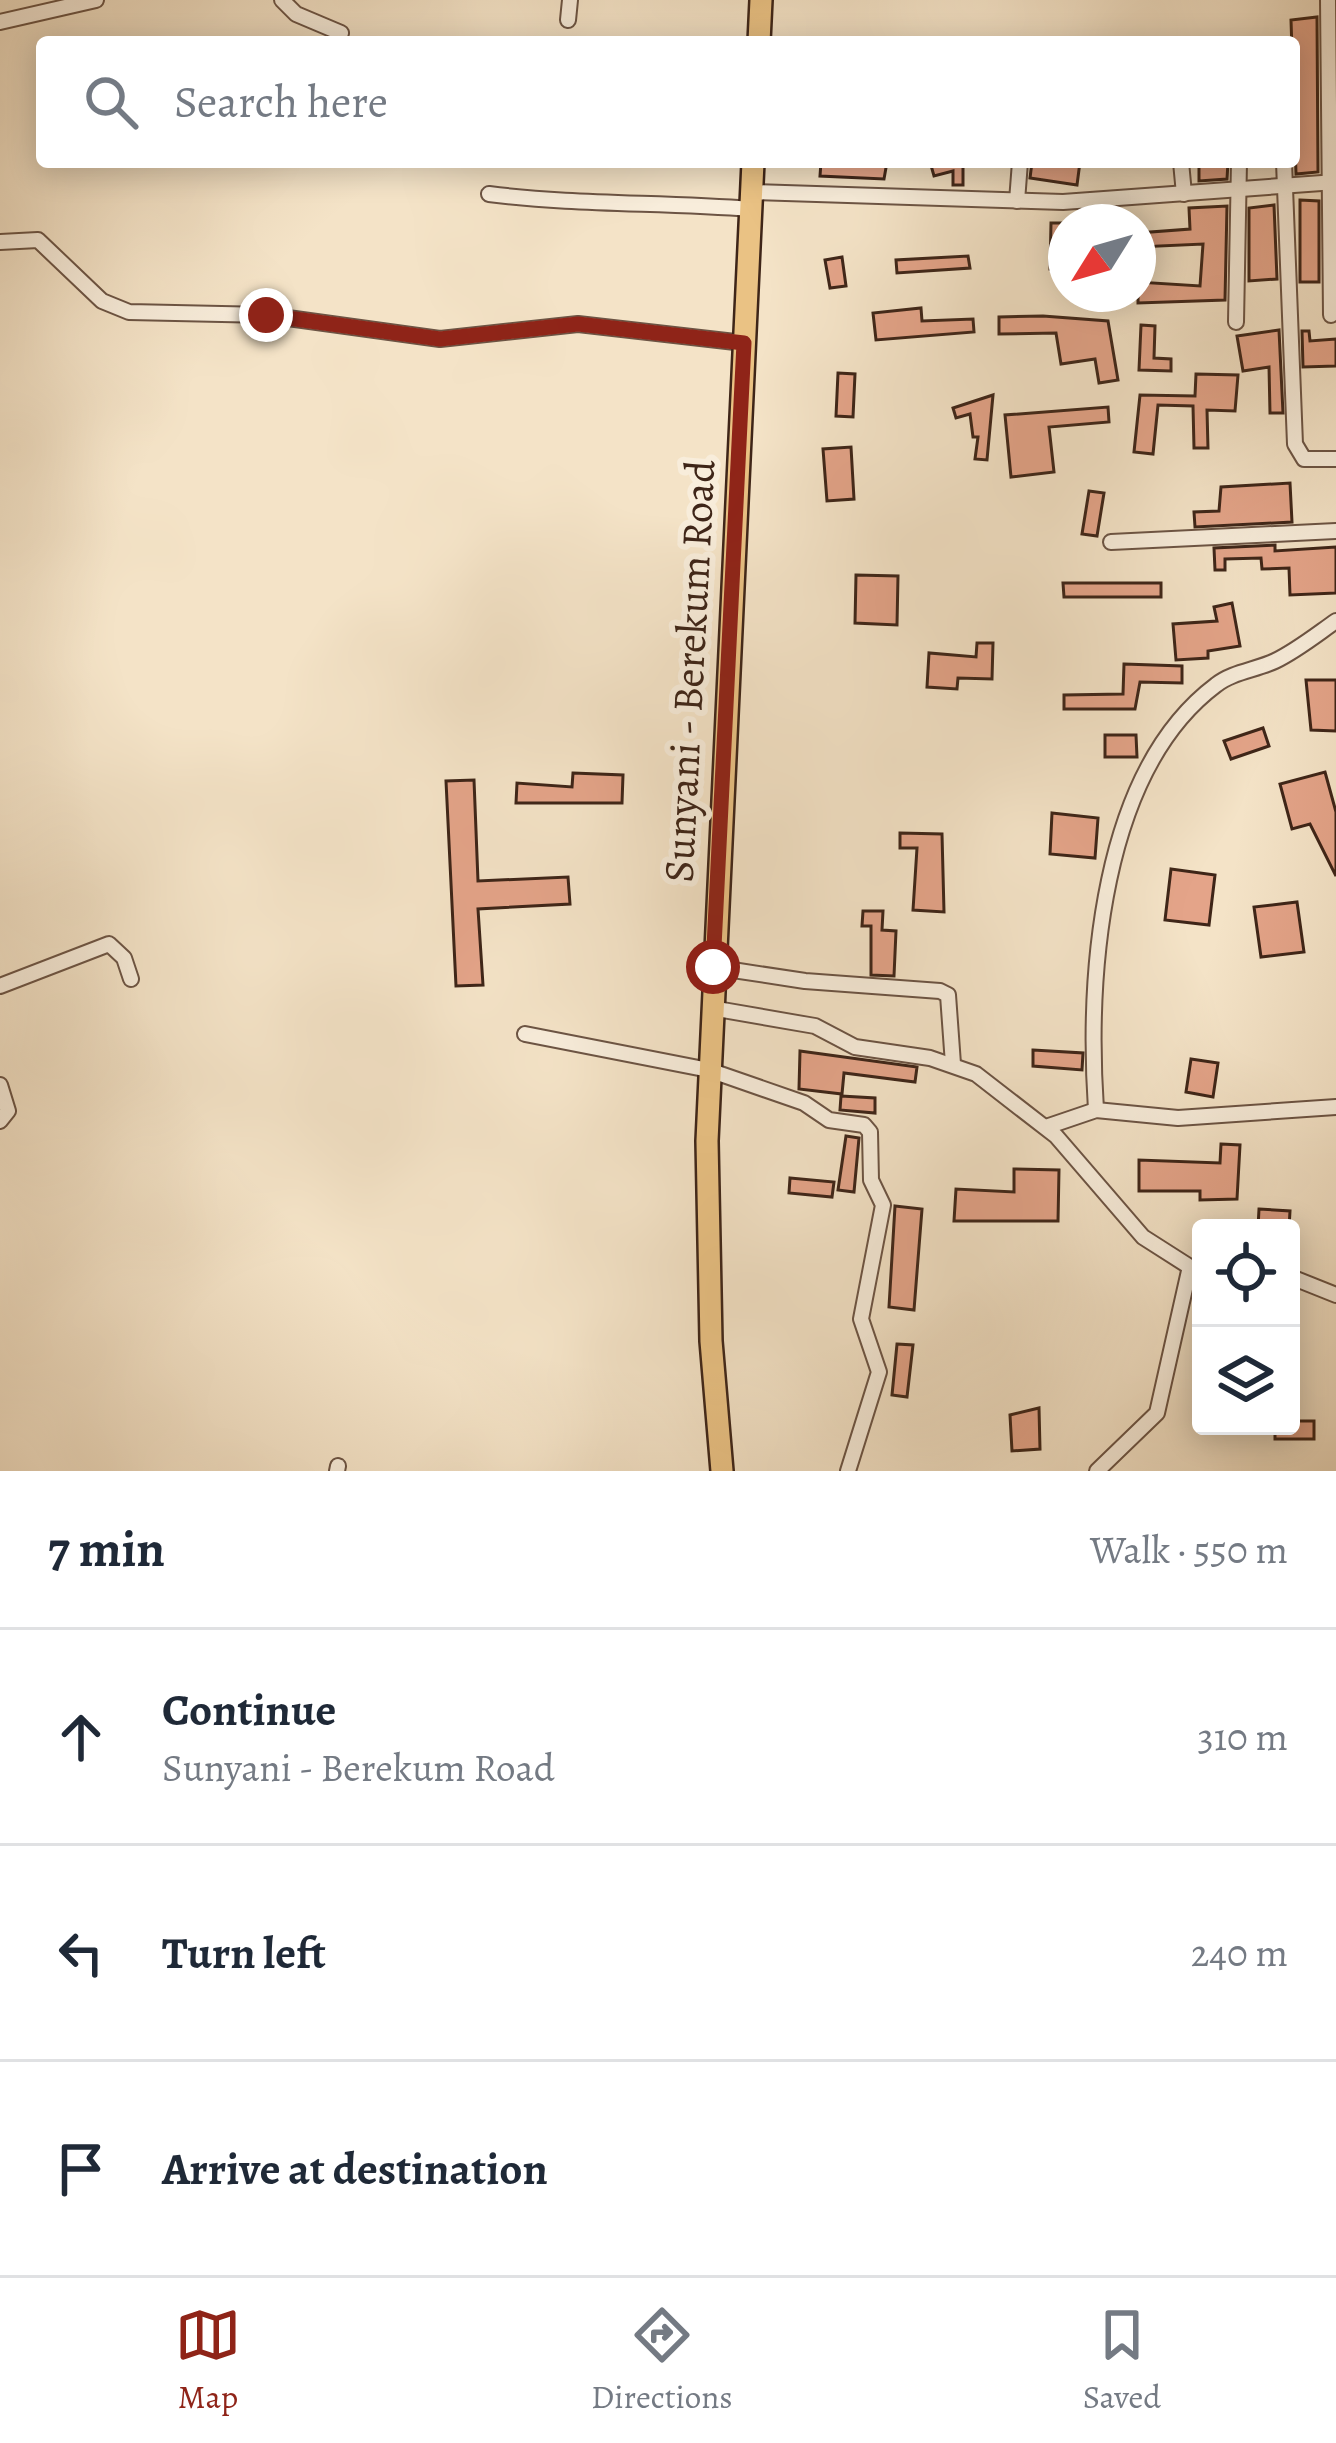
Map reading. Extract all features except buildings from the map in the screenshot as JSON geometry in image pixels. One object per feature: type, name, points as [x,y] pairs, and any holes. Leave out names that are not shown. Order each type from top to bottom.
[{"type":"main road","points":[[759,36],[761,0]]},
{"type":"main road","name":"Sunyani - Berekum Road","points":[[722,1471],[711,1341],[709,1070],[753,168]]},
{"type":"street","points":[[0,22],[96,0]]},
{"type":"street","points":[[282,0],[296,14],[340,33]]},
{"type":"street","points":[[568,20],[570,0]]},
{"type":"street","points":[[1328,0],[1334,182],[1331,315]]},
{"type":"street","points":[[1017,201],[1020,168]]},
{"type":"street","points":[[1182,168],[1184,194]]},
{"type":"street","points":[[1236,322],[1239,168]]},
{"type":"street","points":[[1284,168],[1295,444],[1304,459],[1336,458]]},
{"type":"street","points":[[489,194],[563,203],[1017,201],[1334,182]]},
{"type":"street","points":[[0,242],[38,241],[103,301],[129,312],[266,315],[440,339],[578,324],[744,343]]},
{"type":"street","points":[[1111,542],[1336,531]]},
{"type":"street","points":[[1096,1110],[1091,1039],[1102,948],[1123,814],[1141,774],[1174,728],[1220,680],[1281,658],[1336,621]]},
{"type":"street","points":[[0,986],[89,947],[110,944],[124,958],[131,979]]},
{"type":"street","points":[[713,967],[805,981],[940,991],[948,995],[953,1064]]},
{"type":"street","points":[[711,1008],[815,1026],[876,1053],[953,1064],[976,1074],[1046,1127],[1143,1237],[1192,1271]]},
{"type":"street","points":[[525,1034],[709,1070],[804,1103],[829,1120],[864,1125],[870,1132],[871,1180],[883,1205],[861,1319],[879,1372],[848,1471]]},
{"type":"street","points":[[0,1085],[8,1111],[0,1120]]},
{"type":"street","points":[[1046,1127],[1096,1110],[1178,1118],[1336,1107]]},
{"type":"street","points":[[1300,1280],[1336,1294]]},
{"type":"street","points":[[1096,1471],[1156,1413],[1192,1284]]},
{"type":"route","points":[[266,315],[440,339],[578,324],[744,343],[713,967]]}]
